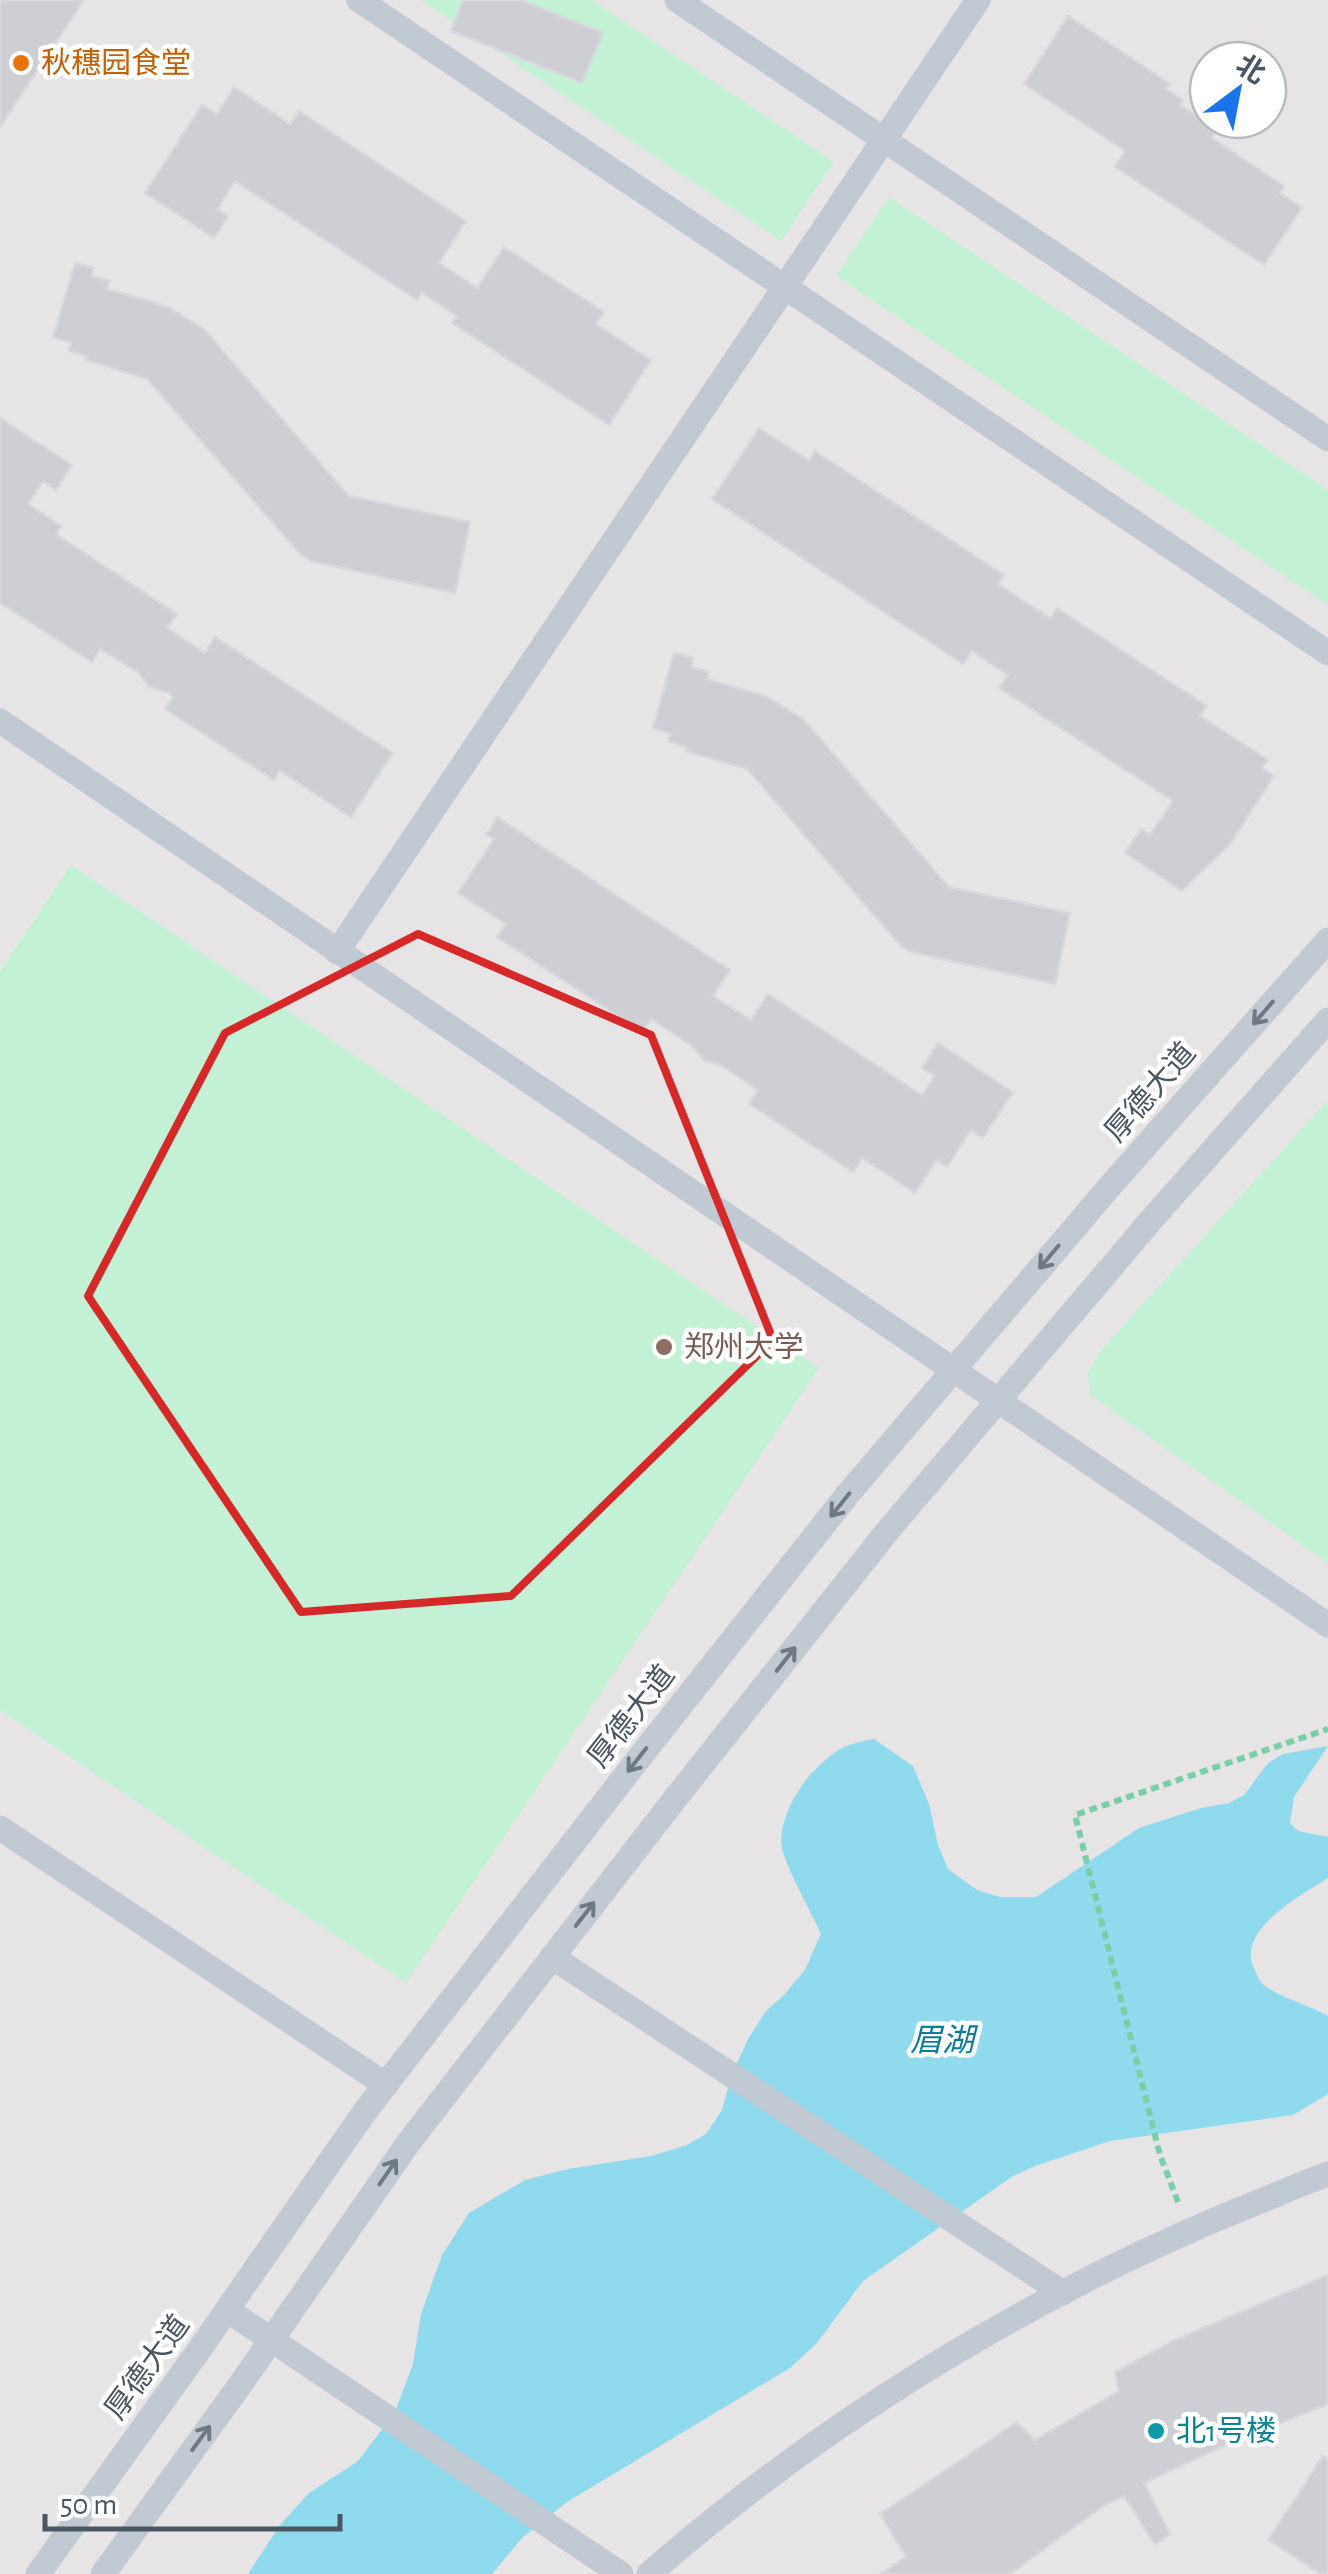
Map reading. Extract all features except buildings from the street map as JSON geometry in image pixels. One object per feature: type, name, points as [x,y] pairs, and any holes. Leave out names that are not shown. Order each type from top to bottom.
[{"type":"lane","points":[[359,0],[1328,652]]},
{"type":"lane","points":[[677,0],[1328,438]]},
{"type":"lane","points":[[337,952],[978,0]]},
{"type":"lane","points":[[0,721],[1328,1625]]},
{"type":"lane","name":"厚德大道","points":[[38,2574],[386,2085],[636,1762],[836,1509],[1112,1184],[1328,940]]},
{"type":"lane","points":[[103,2574],[409,2142],[890,1528],[1152,1219],[1328,1020]]},
{"type":"lane","points":[[0,1828],[386,2085]]},
{"type":"lane","points":[[552,1957],[1063,2293]]},
{"type":"lane","points":[[649,2574],[784,2466],[883,2398],[987,2334],[1190,2231],[1328,2174]]},
{"type":"lane","points":[[227,2310],[621,2574]]},
{"type":"path","points":[[1190,2231],[1160,2155],[1074,1815],[1328,1729]]},
{"type":"highlighted area","points":[[418,934],[651,1035],[773,1340],[511,1596],[301,1612],[88,1296],[225,1033]]},
{"type":"shaded area","name":"郑州大学","points":[[0,0],[1328,0],[1328,2574],[0,2574]]},
{"type":"green space","points":[[421,0],[592,0],[834,162],[781,241]]},
{"type":"green space","points":[[889,197],[1328,490],[1328,605],[836,276]]},
{"type":"green space","points":[[71,865],[819,1368],[406,1983],[0,1710],[0,971]]},
{"type":"green space","points":[[1328,1100],[1328,1563],[1090,1395],[1088,1372],[1103,1348]]},
{"type":"water","name":"眉湖","points":[[874,1739],[913,1766],[948,1869],[977,1890],[1000,1897],[1036,1897],[1139,1828],[1229,1803],[1244,1795],[1268,1763],[1283,1754],[1328,1746],[1294,1797],[1290,1823],[1298,1831],[1328,1837],[1328,1878],[1275,1914],[1263,1926],[1251,1952],[1253,1966],[1265,1986],[1328,2016],[1328,2094],[1293,2115],[1110,2141],[1013,2176],[863,2281],[817,2343],[790,2368],[567,2502],[523,2537],[492,2574],[248,2574],[280,2525],[309,2493],[358,2461],[395,2412],[413,2364],[421,2314],[442,2255],[469,2213],[525,2180],[651,2156],[687,2145],[706,2134],[722,2110],[748,2039],[766,2011],[805,1970],[821,1934],[782,1850],[787,1813],[801,1786],[821,1764],[844,1747]]},
{"type":"place","name":"秋穗园食堂","points":[[21,63]]},
{"type":"place","name":"郑州大学","points":[[664,1347]]},
{"type":"place","name":"北1号楼","points":[[1156,2431]]}]
